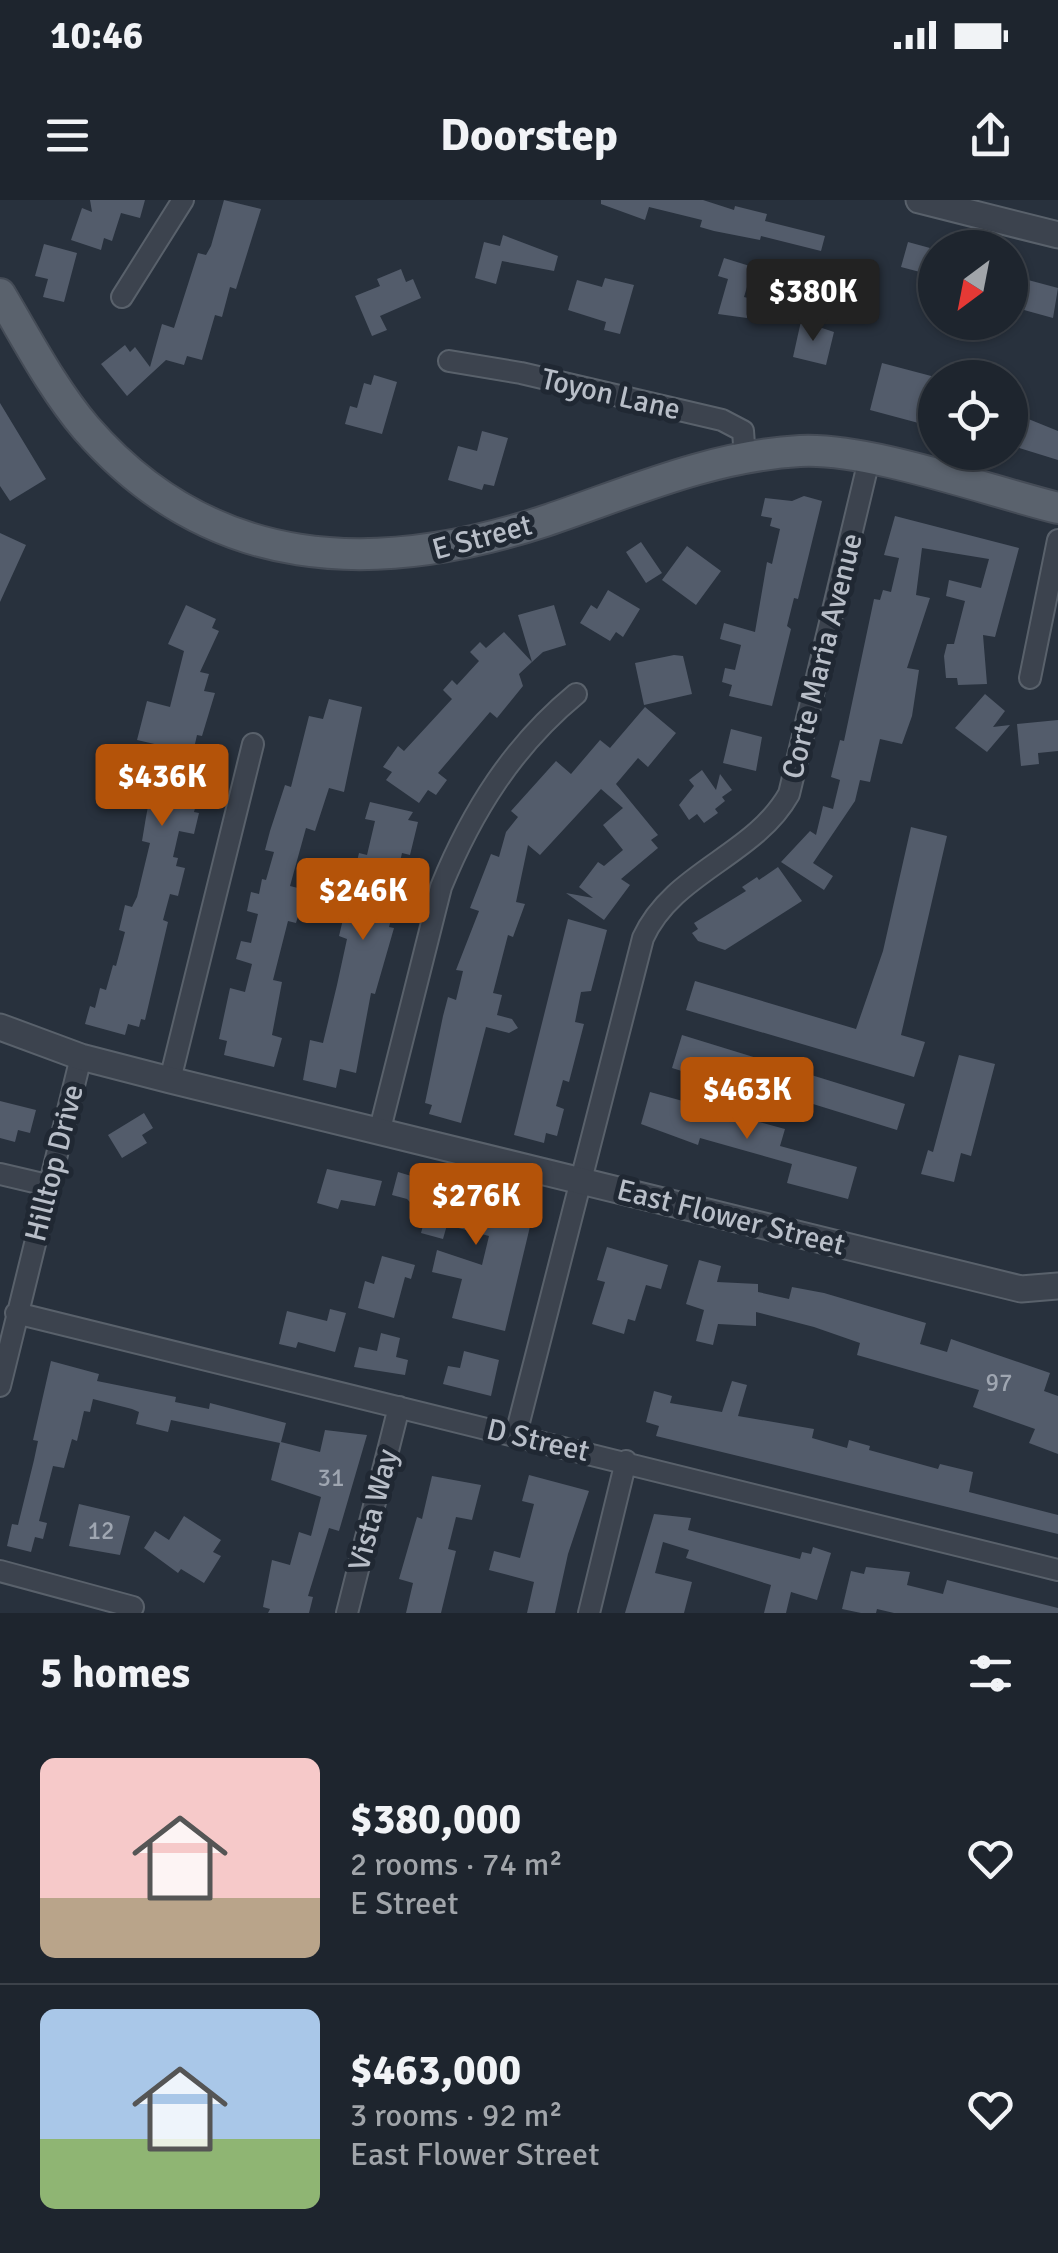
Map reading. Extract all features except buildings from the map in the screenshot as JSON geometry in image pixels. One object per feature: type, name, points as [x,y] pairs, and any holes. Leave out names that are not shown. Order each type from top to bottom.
[{"type":"main road","name":"E Street","points":[[0,294],[68,405],[131,471],[208,520],[292,549],[376,557],[446,549],[544,521],[651,482],[745,458],[802,451],[870,460],[1058,508]]},
{"type":"street","points":[[122,297],[182,200]]},
{"type":"street","points":[[919,200],[1058,235]]},
{"type":"street","name":"Toyon Lane","points":[[448,361],[521,373],[722,420],[743,430],[745,458]]},
{"type":"street","name":"Corte Maria Avenue","points":[[516,1434],[647,930],[676,893],[760,832],[789,794],[870,460]]},
{"type":"street","points":[[1030,678],[1058,540]]},
{"type":"street","points":[[378,1133],[441,886],[451,862],[494,780],[576,694]]},
{"type":"street","points":[[170,1080],[253,744]]},
{"type":"street","name":"East Flower Street","points":[[0,1027],[80,1057],[378,1133],[1021,1289],[1058,1286]]},
{"type":"street","name":"Hilltop Drive","points":[[0,1386],[80,1057]]},
{"type":"street","points":[[0,1174],[47,1185]]},
{"type":"street","name":"D Street","points":[[16,1313],[1058,1570]]},
{"type":"street","name":"Vista Way","points":[[347,1613],[399,1408]]},
{"type":"street","points":[[589,1613],[626,1461]]},
{"type":"street","points":[[0,1572],[133,1608]]}]
